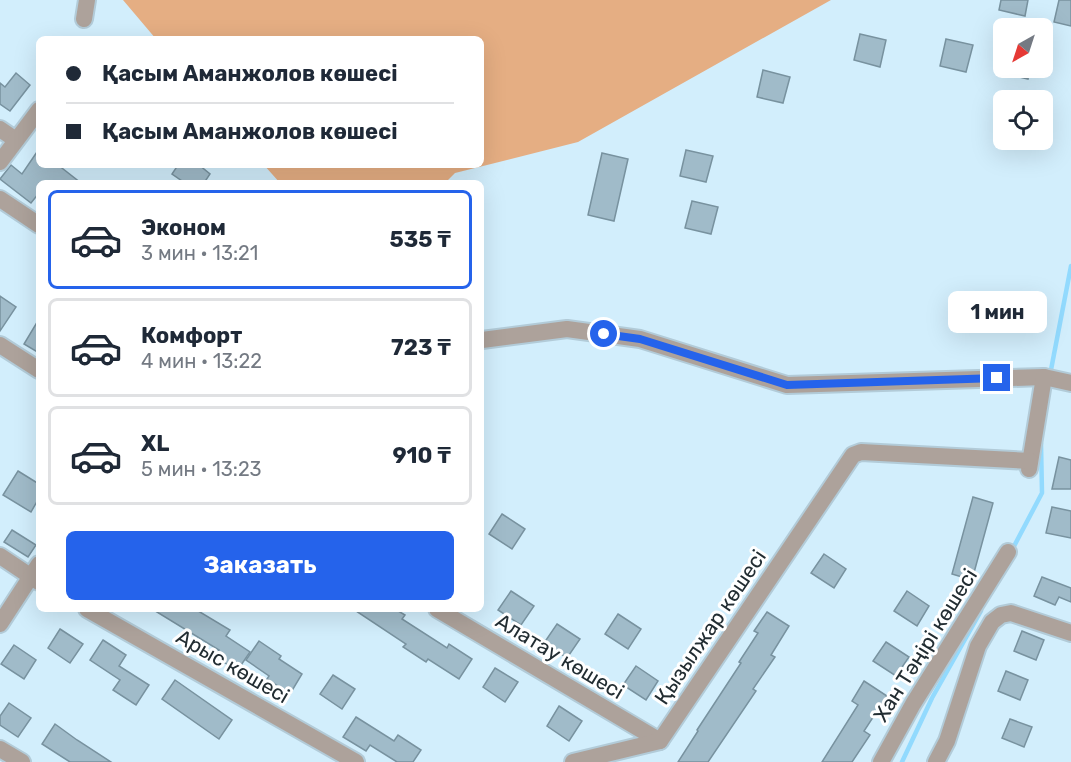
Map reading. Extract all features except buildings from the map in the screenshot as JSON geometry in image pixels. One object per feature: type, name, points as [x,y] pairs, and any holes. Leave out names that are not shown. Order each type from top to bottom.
[{"type":"street","points":[[84,19],[87,0]]},
{"type":"street","points":[[0,162],[36,114]]},
{"type":"street","points":[[0,129],[16,140]]},
{"type":"street","points":[[0,199],[36,223]]},
{"type":"street","points":[[484,340],[567,328],[640,339],[787,385],[1046,377],[1071,383]]},
{"type":"street","points":[[0,345],[36,368]]},
{"type":"street","name":"Қызылжар көшесі","points":[[660,741],[853,455],[861,452],[1029,465],[1046,377]]},
{"type":"street","name":"Хан Тәңірі көшесі","points":[[880,762],[913,704],[1008,552]]},
{"type":"street","points":[[0,556],[36,574],[0,624]]},
{"type":"street","name":"Арыс көшесі","points":[[92,612],[356,762]]},
{"type":"street","name":"Алатау көшесі","points":[[442,612],[660,741]]},
{"type":"street","points":[[936,762],[947,741],[978,646],[992,622],[1001,615],[1011,613],[1071,633]]},
{"type":"street","points":[[573,762],[590,760],[660,741]]},
{"type":"street","points":[[0,749],[22,762]]},
{"type":"shaded area","points":[[123,0],[831,0],[578,142],[484,166],[484,36],[153,36]]},
{"type":"shaded area","points":[[267,168],[475,168],[455,173],[448,180],[277,180]]},
{"type":"waterway","points":[[1050,375],[1071,266]]},
{"type":"waterway","points":[[1012,550],[1042,493],[1041,443]]},
{"type":"waterway","points":[[902,762],[932,698],[981,611]]},
{"type":"route","points":[[604,334],[640,339],[787,385],[997,378]]}]
